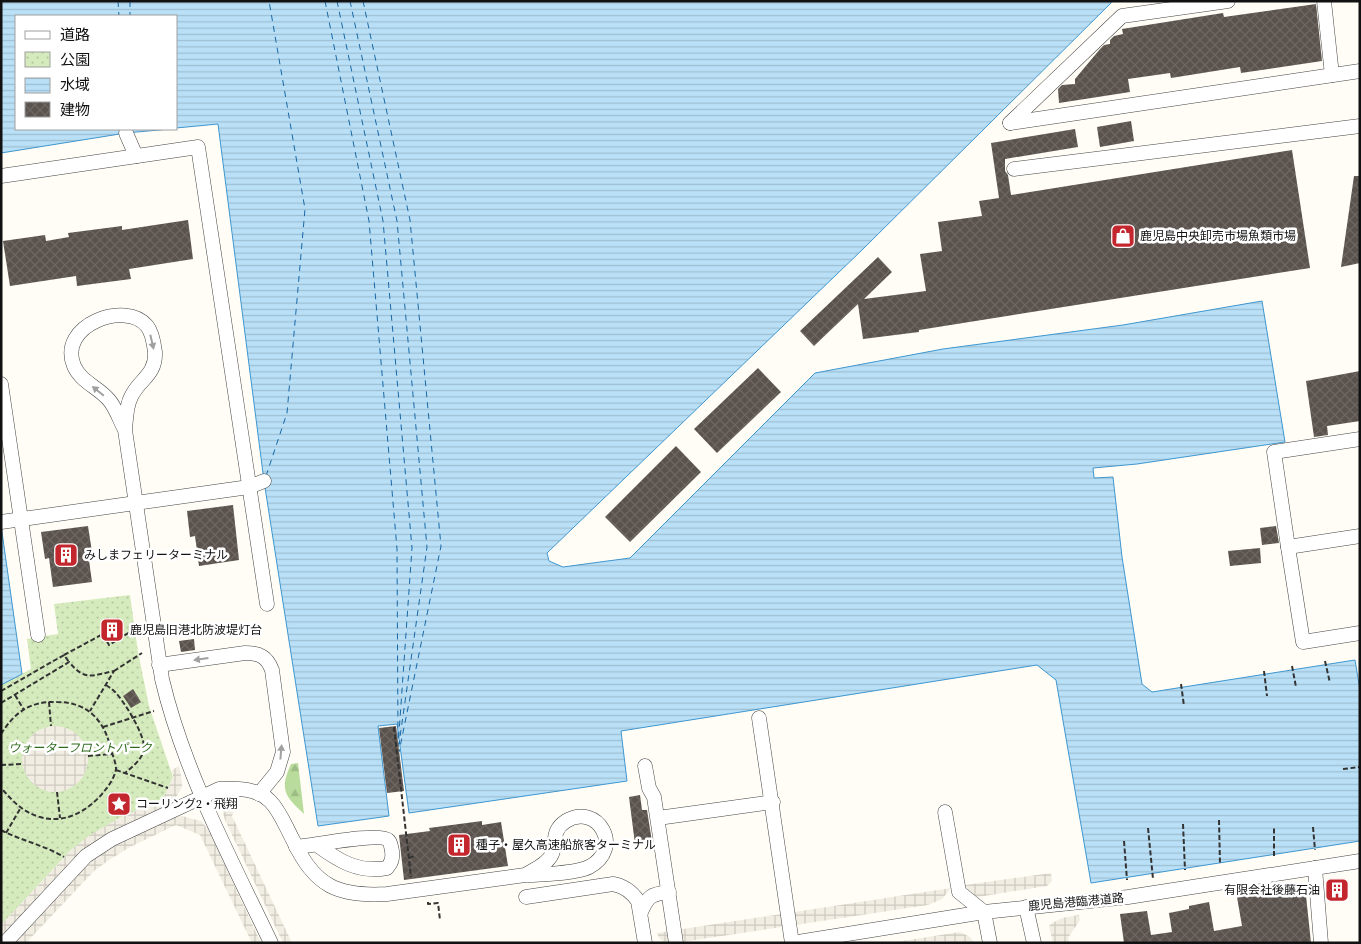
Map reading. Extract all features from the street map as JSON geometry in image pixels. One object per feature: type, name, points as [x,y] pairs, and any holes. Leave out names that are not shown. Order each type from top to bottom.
[{"type":"street","points":[[1228,1],[1122,16],[1010,123],[1360,71]]},
{"type":"street","points":[[1324,1],[1332,75]]},
{"type":"street","points":[[1014,169],[1360,126]]},
{"type":"street","points":[[126,133],[136,156]]},
{"type":"street","points":[[1,176],[198,147],[267,604]]},
{"type":"street","points":[[125,430],[109,400],[80,375],[74,365],[71,351],[76,338],[91,323],[100,319],[121,316],[134,318],[147,326],[155,351],[154,363],[150,372],[130,398],[125,430],[159,665],[172,719],[187,761],[271,943]]},
{"type":"street","points":[[1,384],[38,635]]},
{"type":"street","points":[[1360,439],[1274,452],[1303,642],[1360,633]]},
{"type":"street","points":[[1,522],[249,487],[264,481]]},
{"type":"street","points":[[1288,546],[1360,536]]},
{"type":"street","points":[[159,665],[245,653],[255,653],[268,661],[272,670],[283,752],[277,772],[259,794]]},
{"type":"street","points":[[759,718],[773,802],[792,943]]},
{"type":"street","points":[[645,766],[658,818],[676,943]]},
{"type":"street","points":[[5,943],[86,856],[112,839],[219,789],[235,788],[259,794],[270,800],[283,820],[310,871],[329,887],[350,893],[371,895],[412,892],[525,875],[544,875],[576,870],[587,868],[602,856],[606,847],[606,838],[602,828],[596,821],[588,818],[577,817],[567,820],[554,835],[556,854],[568,866],[576,870]]},
{"type":"street","points":[[658,818],[773,802]]},
{"type":"street","points":[[945,812],[959,892],[984,912],[990,943]]},
{"type":"street","points":[[296,847],[380,836],[388,839],[391,844],[393,858],[387,868],[360,869],[339,861],[317,845]]},
{"type":"street","points":[[525,875],[539,867],[551,856],[554,845]]},
{"type":"street","name":"鹿児島港臨港道路","points":[[792,943],[984,912],[1128,897],[1360,861]]},
{"type":"street","points":[[1315,868],[1321,943]]},
{"type":"street","points":[[526,897],[614,884],[621,886],[638,901],[645,943]]},
{"type":"street","points":[[641,912],[646,900],[651,895],[669,892]]},
{"type":"street","points":[[1026,907],[1034,943]]},
{"type":"path","points":[[1,691],[64,654],[104,634],[109,645],[138,627]]},
{"type":"path","points":[[64,654],[80,674],[91,676],[114,671],[142,653]]},
{"type":"path","points":[[1325,661],[1330,683]]},
{"type":"path","points":[[1,703],[69,662]]},
{"type":"path","points":[[1292,666],[1296,687]]},
{"type":"path","points":[[90,711],[114,671]]},
{"type":"path","points":[[1264,671],[1267,696]]},
{"type":"path","points":[[1181,684],[1184,706]]},
{"type":"path","points":[[106,685],[122,700],[142,738],[144,749],[139,761],[125,773]]},
{"type":"path","points":[[15,695],[24,710]]},
{"type":"path","points":[[1,734],[10,720],[24,710],[42,702],[70,702],[90,711],[103,727],[108,737],[116,770],[110,784],[98,800],[80,813],[60,818],[40,818],[20,809],[1,788]]},
{"type":"path","points":[[49,702],[51,726]]},
{"type":"path","points":[[103,727],[154,711]]},
{"type":"path","points":[[394,727],[412,892]]},
{"type":"path","points":[[88,756],[112,754]]},
{"type":"path","points":[[1,765],[22,764]]},
{"type":"path","points":[[1343,769],[1360,767]]},
{"type":"path","points":[[116,770],[168,788]]},
{"type":"path","points":[[57,792],[60,818]]},
{"type":"path","points":[[6,832],[20,809]]},
{"type":"path","points":[[1219,820],[1220,865]]},
{"type":"path","points":[[1183,824],[1185,870]]},
{"type":"path","points":[[1274,827],[1274,856]]},
{"type":"path","points":[[1312,827],[1314,850]]},
{"type":"path","points":[[1148,828],[1153,879]]},
{"type":"path","points":[[1,830],[21,840],[46,847],[64,857]]},
{"type":"path","points":[[1124,841],[1127,880]]},
{"type":"path","points":[[409,858],[416,856]]},
{"type":"path","points":[[428,904],[438,903],[440,920]]},
{"type":"green space","name":"ウォーターフロントパーク","points":[[130,595],[138,652],[149,706],[173,777],[163,799],[119,818],[71,850],[1,925],[1,685],[31,669],[27,639],[58,634],[54,604]]},
{"type":"green space","points":[[298,763],[304,814],[288,797],[285,786],[285,780],[291,764]]},
{"type":"shaded area","points":[[55,726],[68,729],[78,736],[85,746],[88,759],[85,772],[78,782],[68,789],[55,792],[42,789],[32,782],[25,772],[22,759],[25,746],[32,736],[42,729]]},
{"type":"shaded area","points":[[179,766],[182,787],[174,801],[85,850],[68,864],[1,937],[1,925],[71,850],[87,837],[119,818],[163,799],[173,777],[172,770]]},
{"type":"shaded area","points":[[240,798],[232,816],[292,943],[283,943],[225,820],[223,813],[227,802],[231,799]]},
{"type":"shaded area","points":[[182,816],[201,821],[208,829],[261,943],[252,943],[200,835],[176,825],[130,847],[109,860],[94,871],[26,943],[15,943],[80,870],[110,848],[175,817]]},
{"type":"shaded area","points":[[1051,873],[1052,881],[1047,886],[978,897],[968,890],[965,885]]},
{"type":"shaded area","points":[[951,888],[942,899],[928,905],[675,943],[663,941],[657,933]]},
{"type":"shaded area","points":[[1079,915],[1080,920],[1068,938],[1069,943],[1053,943],[1049,926],[1062,918]]},
{"type":"shaded area","points":[[960,932],[970,937],[974,943],[939,941],[889,943]]},
{"type":"water","points":[[1,1],[1113,1],[862,250],[547,553],[549,561],[563,567],[630,558],[815,373],[943,349],[1123,325],[1262,301],[1285,442],[1137,464],[1093,468],[1094,478],[1113,477],[1122,557],[1142,684],[1152,692],[1355,660],[1360,690],[1360,841],[1091,883],[1056,680],[1037,665],[621,731],[627,781],[409,813],[397,724],[378,726],[389,816],[318,826],[264,481],[218,124],[178,128],[178,15],[15,15],[15,130],[159,130],[126,133],[1,153]]},
{"type":"water","points":[[1,525],[22,674],[1,685]]},
{"type":"building","points":[[1316,4],[1322,61],[1241,73],[1240,67],[1171,78],[1170,73],[1128,79],[1130,92],[1059,103],[1058,89],[1062,85],[1075,84],[1075,79],[1100,49],[1104,45],[1110,44],[1110,40],[1114,36],[1123,34],[1122,29],[1223,13],[1224,17]]},
{"type":"building","points":[[1131,121],[1134,141],[1100,147],[1097,127]]},
{"type":"building","name":"鹿児島中央卸売市場魚類市場","points":[[1075,129],[1078,147],[1005,159],[1005,171],[1008,175],[1011,195],[1292,150],[1310,268],[919,330],[919,332],[863,339],[858,304],[814,346],[800,331],[878,257],[892,272],[864,299],[926,291],[920,254],[942,251],[938,222],[982,216],[979,201],[999,198],[991,143]]},
{"type":"building","points":[[1354,176],[1360,176],[1360,263],[1341,267]]},
{"type":"building","points":[[188,220],[193,259],[129,269],[131,279],[77,286],[76,276],[10,286],[3,241],[45,235],[46,241],[69,237],[68,233],[122,226],[122,230]]},
{"type":"building","points":[[758,368],[781,392],[717,453],[694,429]]},
{"type":"building","points":[[1360,371],[1360,421],[1327,426],[1328,435],[1314,437],[1306,381]]},
{"type":"building","points":[[676,446],[701,472],[630,542],[605,517]]},
{"type":"building","points":[[233,505],[239,560],[199,566],[195,536],[190,537],[187,511]]},
{"type":"building","name":"みしまフェリーターミナル","points":[[88,526],[92,552],[88,553],[92,582],[53,587],[49,558],[45,559],[41,532]]},
{"type":"building","points":[[1276,526],[1279,543],[1262,545],[1260,528]]},
{"type":"building","points":[[1260,548],[1261,563],[1230,566],[1228,551]]},
{"type":"building","points":[[194,639],[195,650],[181,652],[179,641]]},
{"type":"building","points":[[133,689],[141,702],[131,708],[123,696]]},
{"type":"building","points":[[396,726],[404,791],[387,793],[379,728]]},
{"type":"building","points":[[640,795],[642,810],[647,810],[652,842],[635,844],[629,797]]},
{"type":"building","name":"種子・屋久高速船旅客ターミナル","points":[[482,821],[482,825],[501,822],[508,866],[404,880],[399,835],[430,831],[429,828]]},
{"type":"building","name":"有限会社後藤石油","points":[[1345,879],[1347,897],[1329,900],[1327,882]]},
{"type":"building","points":[[1305,886],[1311,943],[1124,943],[1120,914],[1147,911],[1151,935],[1172,932],[1169,913],[1209,902],[1214,931],[1242,926],[1237,897]]},
{"type":"ferry route","points":[[118,1],[119,15]]},
{"type":"ferry route","points":[[130,1],[130,15]]},
{"type":"ferry route","points":[[266,476],[287,413],[305,209],[269,1]]},
{"type":"ferry route","points":[[325,1],[369,221],[397,549],[398,739]]},
{"type":"ferry route","points":[[337,1],[383,221],[412,548],[398,747]]},
{"type":"ferry route","points":[[350,1],[397,221],[427,547],[399,744]]},
{"type":"ferry route","points":[[363,1],[410,220],[441,546],[399,752]]},
{"type":"place","name":"鹿児島中央卸売市場魚類市場","points":[[1123,236]]},
{"type":"place","name":"みしまフェリーターミナル","points":[[66,555]]},
{"type":"place","name":"鹿児島旧港北防波堤灯台","points":[[112,630]]},
{"type":"place","name":"コーリング2・飛翔","points":[[119,804]]},
{"type":"place","name":"種子・屋久高速船旅客ターミナル","points":[[459,845]]},
{"type":"place","name":"有限会社後藤石油","points":[[1337,890]]}]
